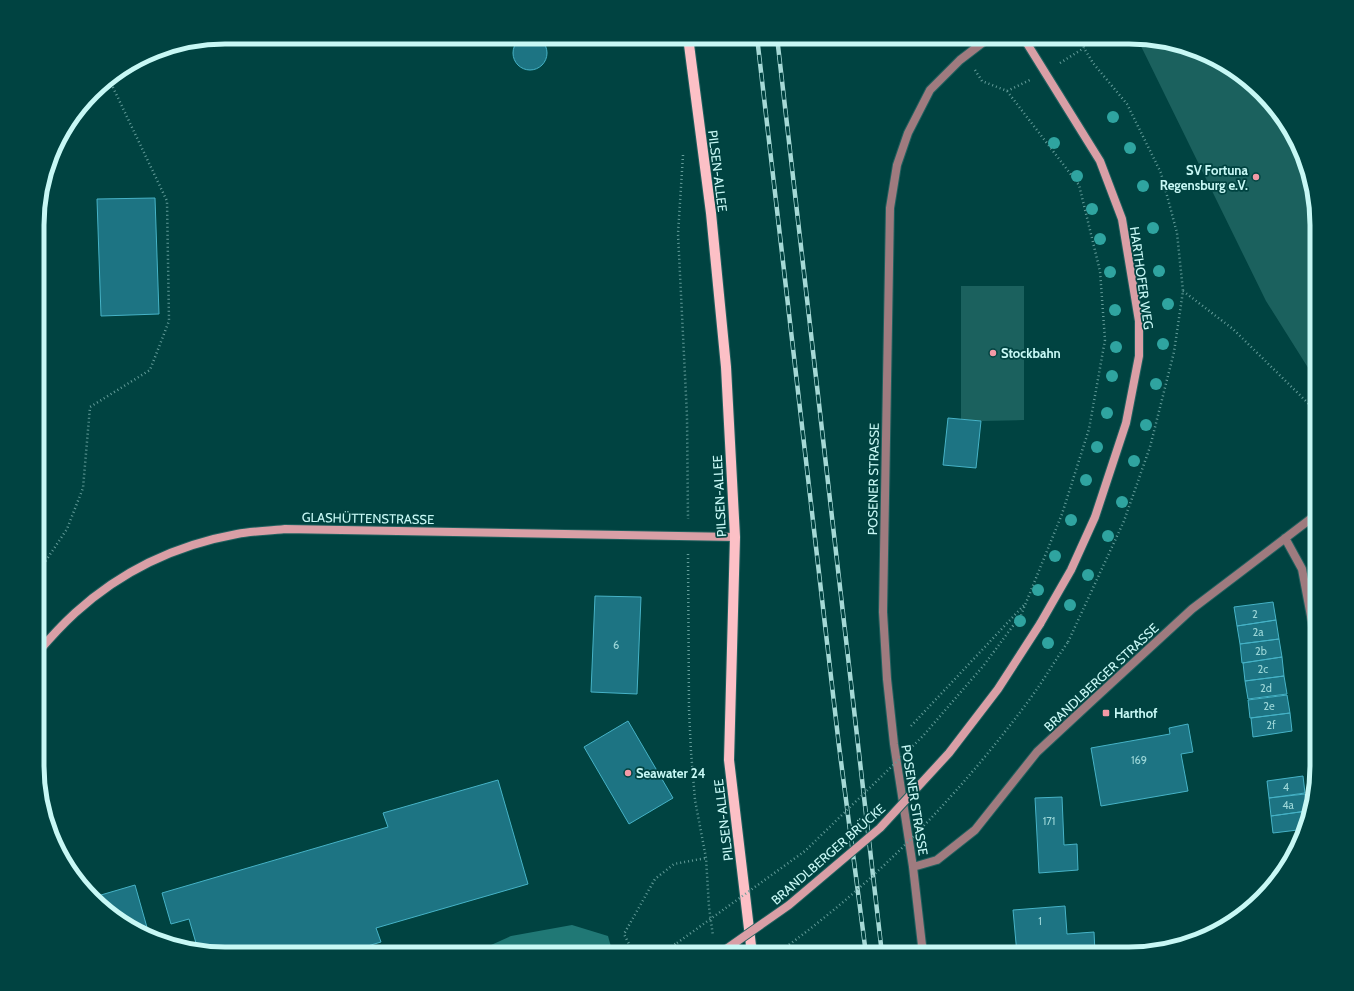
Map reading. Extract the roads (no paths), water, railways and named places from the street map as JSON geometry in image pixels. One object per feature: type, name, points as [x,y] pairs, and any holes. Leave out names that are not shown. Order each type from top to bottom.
[{"type":"main road","name":"PILSEN-ALLEE","points":[[689,44],[711,213],[726,367],[735,537],[729,760],[751,947]]},
{"type":"street","name":"POSENER STRASSE","points":[[922,947],[913,867],[894,744],[887,679],[884,612],[890,208],[897,165],[908,133],[930,90],[967,54],[981,44]]},
{"type":"street","name":"HARTHOFER WEG","points":[[1027,44],[1100,161],[1122,219],[1139,321],[1139,356],[1126,423],[1098,510],[1071,570],[1040,624]]},
{"type":"street","name":"BRANDLBERGER STRASSE","points":[[913,867],[937,860],[975,830],[1037,752],[1192,609],[1310,519]]},
{"type":"street","name":"GLASHÜTTENSTRASSE","points":[[44,646],[74,614],[104,590],[148,562],[192,545],[237,534],[285,529],[735,537]]},
{"type":"street","points":[[1285,538],[1302,569],[1310,611]]},
{"type":"street","name":"BRANDLBERGER BRÜCKE","points":[[729,947],[790,905],[880,828],[949,753],[998,689],[1040,624]]},
{"type":"railway","points":[[758,44],[839,746],[865,947]]},
{"type":"railway","points":[[778,44],[881,947]]},
{"type":"place","name":"SV Fortuna Regensburg e.V.","points":[[1256,177]]},
{"type":"place","name":"Stockbahn","points":[[993,353]]},
{"type":"place","name":"Harthof","points":[[1106,713]]},
{"type":"place","name":"Seawater 24","points":[[628,773]]}]
